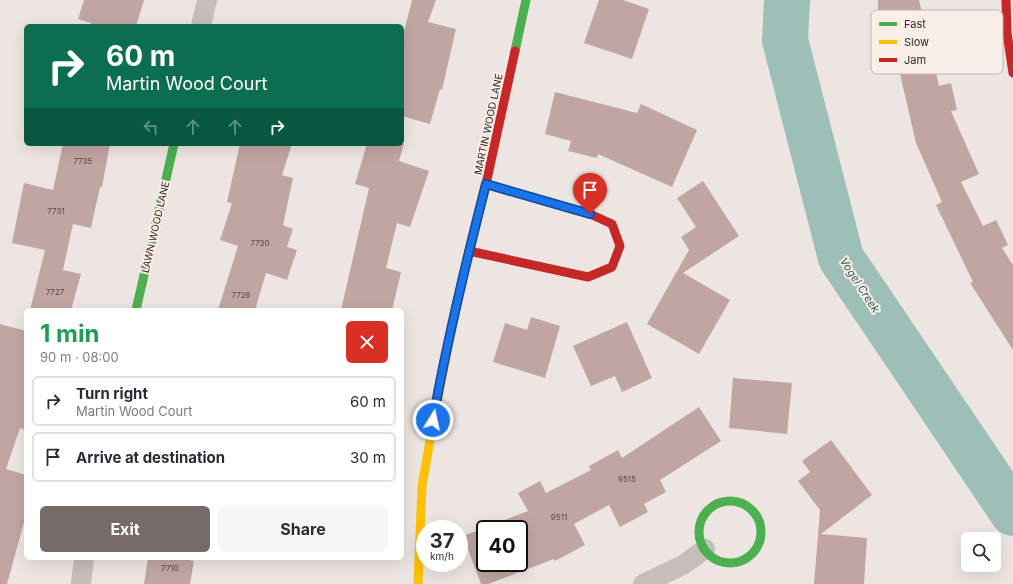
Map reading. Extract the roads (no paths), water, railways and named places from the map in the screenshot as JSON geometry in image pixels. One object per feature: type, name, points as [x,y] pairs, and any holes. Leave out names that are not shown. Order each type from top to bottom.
[{"type":"street","points":[[201,24],[207,0]]},
{"type":"street","name":"MARTIN WOOD LANE","points":[[418,584],[422,486],[436,407],[447,348],[486,184],[526,0]]},
{"type":"street","points":[[1006,0],[1007,33],[1013,73]]},
{"type":"street","name":"LAWN WOOD LANE","points":[[136,308],[174,146]]},
{"type":"street","points":[[469,251],[588,277],[612,267],[620,246],[612,224],[590,214],[486,184]]},
{"type":"street","points":[[735,501],[750,508],[760,521],[761,538],[755,552],[742,562],[725,564],[710,557],[705,549],[701,544],[699,527],[706,512],[719,503],[735,501]]},
{"type":"street","points":[[643,584],[683,565],[705,549]]},
{"type":"street","points":[[81,584],[84,560]]},
{"type":"waterway","name":"Vogel Creek","points":[[787,0],[785,40],[841,258],[1013,513]]}]
